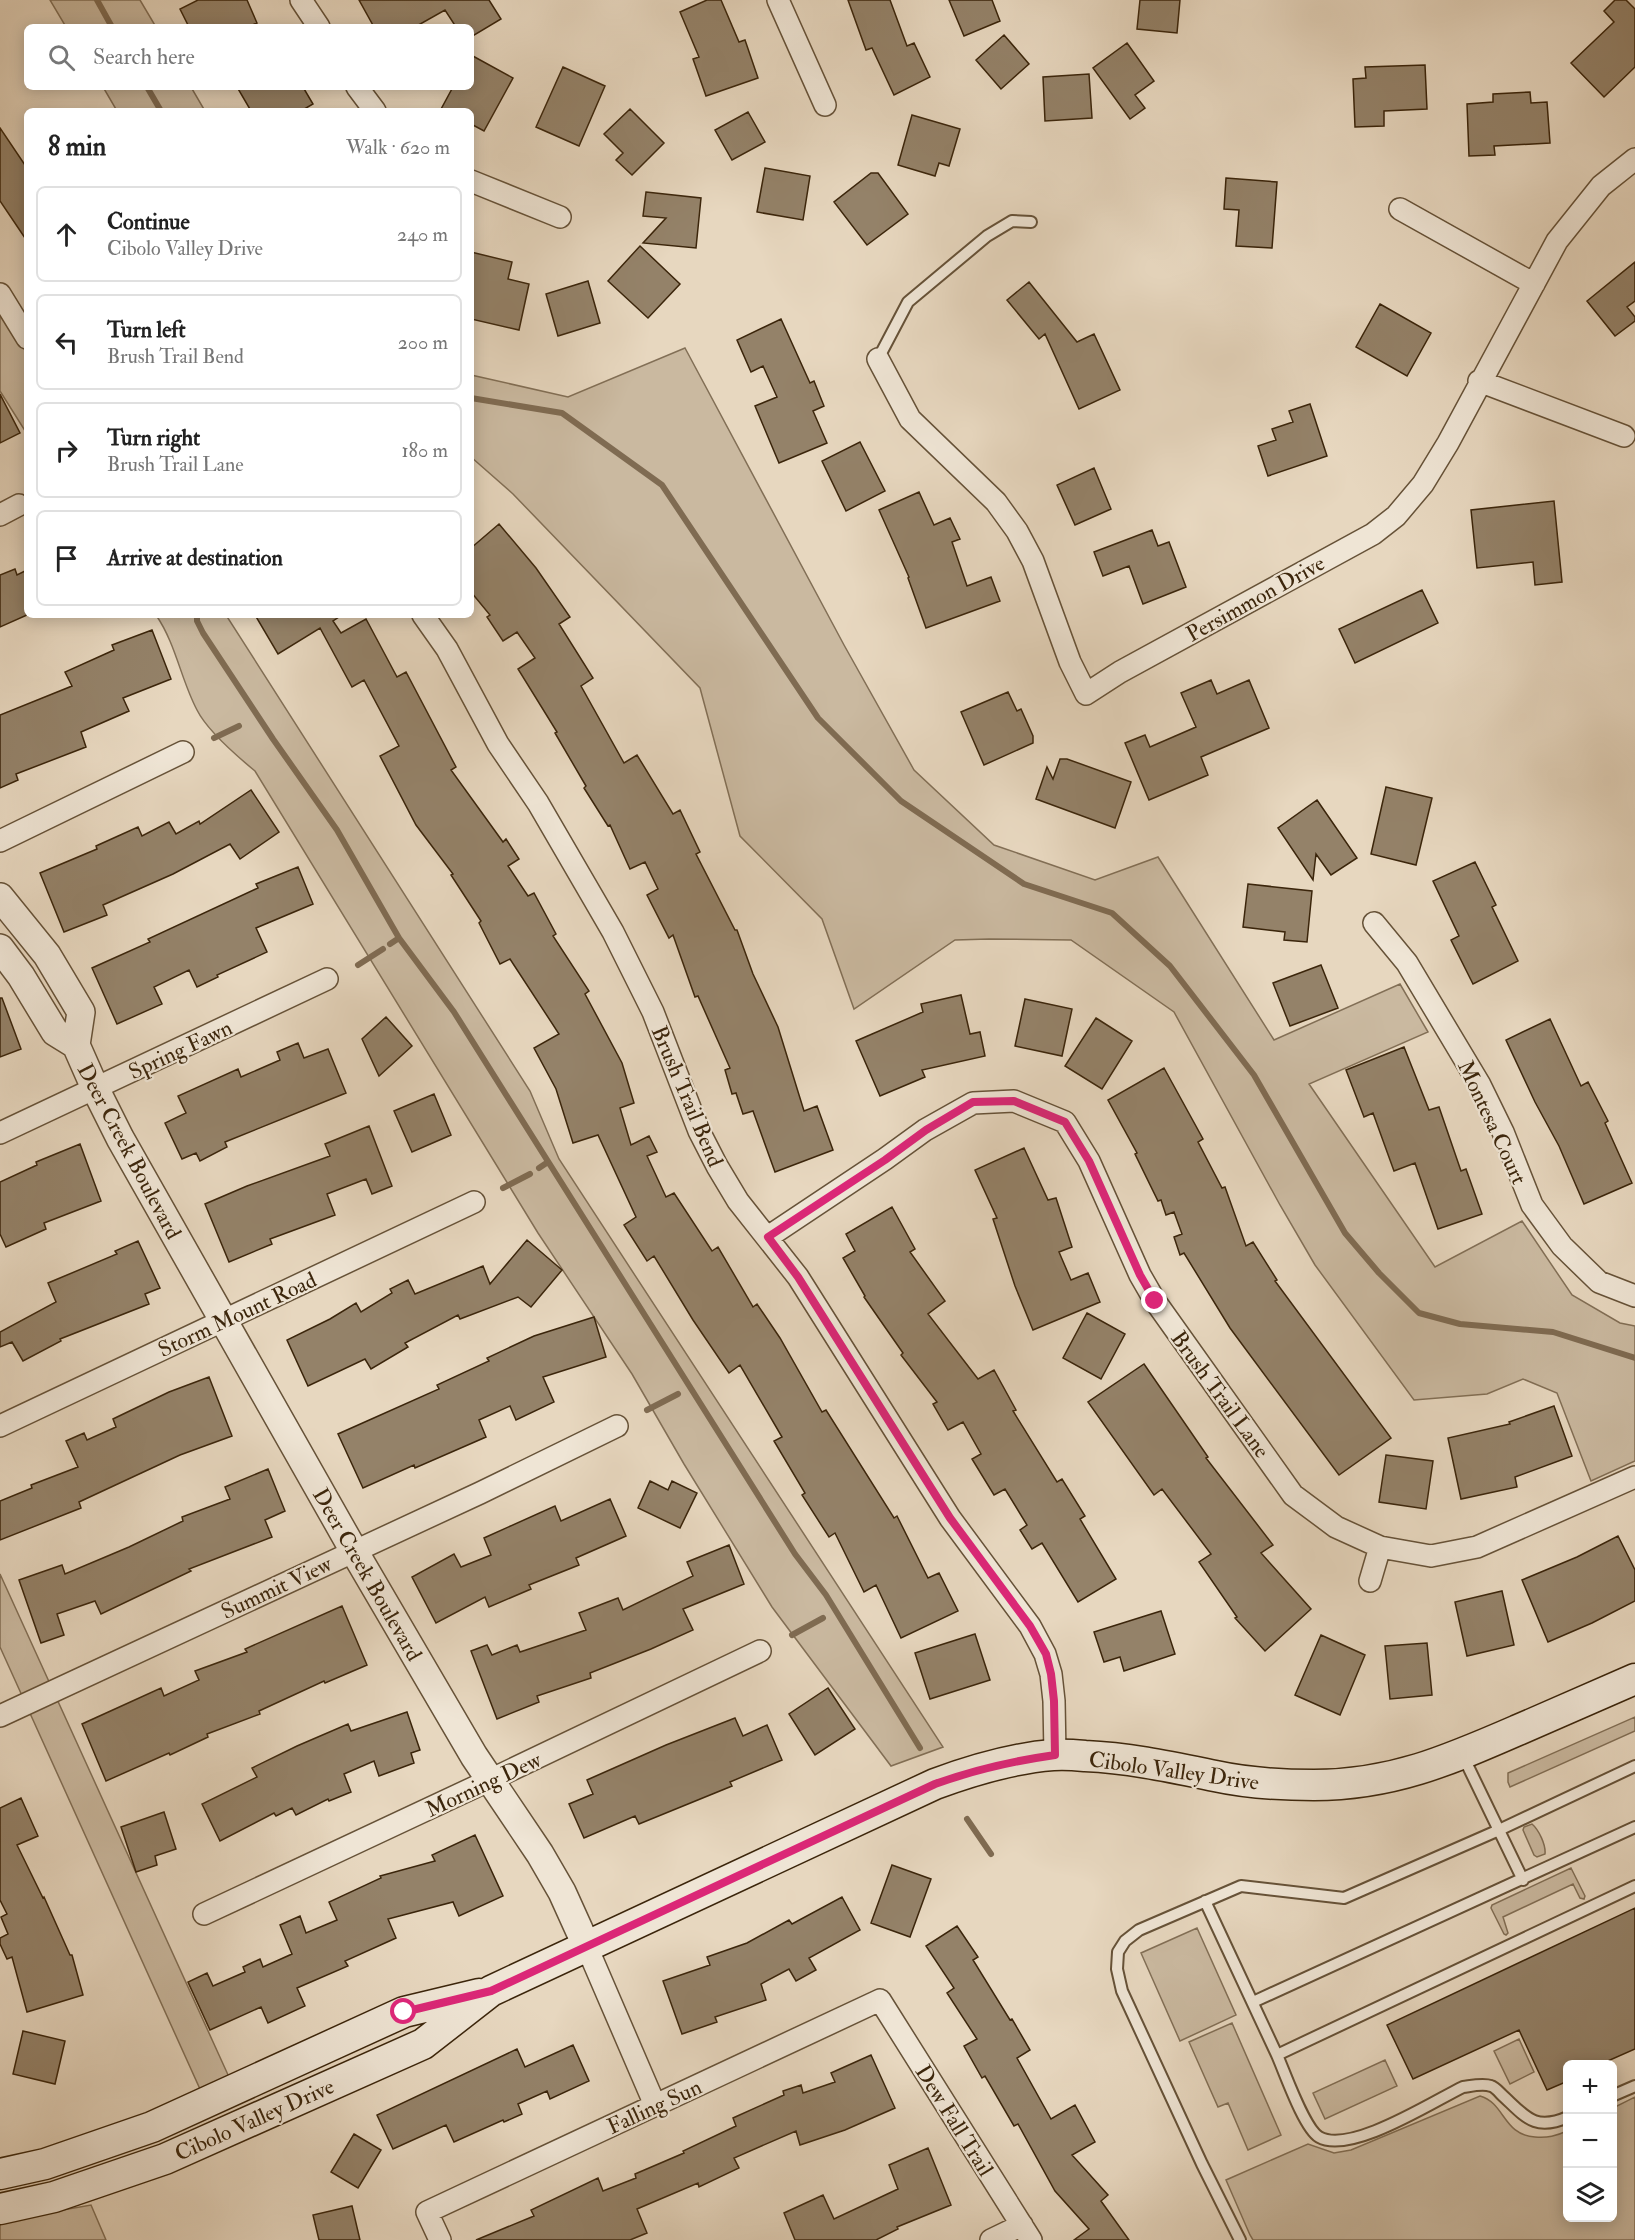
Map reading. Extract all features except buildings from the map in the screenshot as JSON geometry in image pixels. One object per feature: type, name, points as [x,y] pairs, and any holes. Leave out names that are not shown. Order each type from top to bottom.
[{"type":"main road","name":"Cibolo Valley Drive","points":[[0,2209],[54,2198],[165,2159],[423,2044],[491,1991],[935,1784],[1002,1763],[1055,1755],[1120,1758],[1263,1783],[1316,1785],[1368,1781],[1413,1772],[1463,1754],[1635,1679]]},
{"type":"main road","name":"Cibolo Valley Drive","points":[[0,2174],[45,2164],[152,2127],[404,2012],[491,1991]]},
{"type":"street","points":[[301,0],[317,24]]},
{"type":"street","points":[[778,0],[825,105]]},
{"type":"street","points":[[359,90],[373,108]]},
{"type":"street","name":"Persimmon Drive","points":[[878,359],[910,419],[996,502],[1017,531],[1033,561],[1070,662],[1086,694],[1120,672],[1373,534],[1396,516],[1423,484],[1448,443],[1479,381],[1557,241],[1601,186],[1635,159]]},
{"type":"street","points":[[474,182],[560,217]]},
{"type":"street","points":[[1400,209],[1534,284]]},
{"type":"street","points":[[0,294],[24,333]]},
{"type":"street","points":[[1479,381],[1624,436]]},
{"type":"street","name":"Brush Trail Bend","points":[[425,618],[447,650],[498,744],[538,803],[613,932],[653,1012],[699,1131],[717,1166],[738,1201],[798,1277],[950,1518],[1030,1626],[1046,1654],[1054,1701],[1055,1755]]},
{"type":"street","points":[[0,841],[183,752]]},
{"type":"street","name":"Deer Creek Boulevard","points":[[0,897],[47,956],[81,1012],[76,1045],[94,1088],[223,1321],[474,1756],[557,1882],[655,2105]]},
{"type":"street","name":"Montesa Court","points":[[1374,923],[1407,963],[1480,1085],[1503,1132],[1532,1205],[1562,1246],[1599,1282],[1635,1296]]},
{"type":"street","name":"Deer Creek Boulevard","points":[[0,948],[21,976],[55,1032],[76,1045]]},
{"type":"street","name":"Spring Fawn","points":[[0,1132],[327,979]]},
{"type":"street","name":"Brush Trail Lane","points":[[768,1237],[885,1160],[926,1130],[973,1102],[1014,1101],[1065,1122],[1089,1161],[1140,1275],[1155,1301],[1293,1495],[1336,1527],[1380,1547],[1431,1556],[1477,1547],[1635,1478]]},
{"type":"street","name":"Storm Mount Road","points":[[0,1426],[474,1202]]},
{"type":"street","name":"Summit View","points":[[0,1716],[617,1426]]},
{"type":"street","points":[[1370,1581],[1380,1547]]},
{"type":"street","name":"Morning Dew","points":[[204,1914],[760,1651]]},
{"type":"street","name":"Falling Sun","points":[[440,2240],[427,2212],[880,2000]]},
{"type":"street","name":"Dew Fall Trail","points":[[880,2000],[1026,2233]]},
{"type":"street","points":[[991,2240],[1026,2233]]},
{"type":"lane","points":[[878,359],[908,302],[987,236],[1012,221],[1030,222]]},
{"type":"lane","points":[[1463,1754],[1523,1880]]},
{"type":"lane","points":[[1240,2240],[1122,1991],[1117,1970],[1118,1952],[1125,1941],[1139,1930],[1241,1886],[1344,1898],[1499,1830],[1635,1766]]},
{"type":"lane","points":[[1253,2002],[1635,1827]]},
{"type":"lane","points":[[1277,2055],[1635,1886]]},
{"type":"lane","points":[[1205,1901],[1306,2121],[1318,2136],[1335,2142],[1367,2136],[1463,2087],[1471,2086],[1492,2086],[1524,2117],[1539,2124],[1563,2119]]},
{"type":"lane","points":[[1617,2094],[1635,2086]]},
{"type":"shaded area","points":[[50,0],[140,0],[154,24],[64,24]]},
{"type":"shaded area","points":[[105,90],[193,90],[203,108],[115,108]]},
{"type":"shaded area","points":[[0,308],[24,344],[24,429],[0,391]]},
{"type":"shaded area","points":[[685,348],[844,645],[914,770],[994,845],[1095,880],[1158,857],[1274,1040],[1400,984],[1428,1032],[1309,1084],[1435,1267],[1522,1221],[1572,1295],[1620,1323],[1635,1326],[1635,1461],[1591,1481],[1557,1393],[1523,1379],[1487,1394],[1414,1400],[1315,1265],[1174,1012],[1071,940],[955,940],[854,1009],[822,919],[740,836],[700,688],[513,494],[474,460],[474,376],[568,397]]},
{"type":"shaded area","points":[[158,618],[228,618],[530,1091],[559,1159],[943,1747],[891,1766],[772,1607],[632,1374],[538,1233],[255,771],[223,743],[197,710]]},
{"type":"shaded area","points":[[0,1574],[229,2077],[200,2089],[0,1647]]},
{"type":"shaded area","points":[[1635,1717],[1635,1731],[1510,1787],[1508,1773]]},
{"type":"shaded area","points":[[1532,1824],[1545,1850],[1545,1854],[1537,1857],[1523,1830],[1524,1827]]},
{"type":"shaded area","points":[[1571,1868],[1585,1896],[1584,1899],[1580,1898],[1573,1884],[1503,1917],[1508,1933],[1504,1934],[1491,1908],[1492,1905]]},
{"type":"shaded area","points":[[1197,1928],[1236,2015],[1180,2041],[1141,1953]]},
{"type":"shaded area","points":[[1232,2023],[1281,2135],[1248,2150],[1228,2103],[1218,2107],[1189,2042]]},
{"type":"shaded area","points":[[1519,2039],[1534,2072],[1510,2084],[1494,2051]]},
{"type":"shaded area","points":[[1385,2060],[1397,2086],[1325,2119],[1313,2093]]},
{"type":"shaded area","points":[[1480,2096],[1495,2105],[1510,2125],[1524,2135],[1548,2137],[1563,2132],[1563,2222],[1617,2222],[1617,2106],[1635,2097],[1635,2240],[1253,2240],[1226,2180],[1308,2144],[1334,2153],[1351,2150]]},
{"type":"shaded area","points":[[91,2205],[106,2240],[0,2240],[0,2221]]},
{"type":"waterway","points":[[97,0],[110,24]]},
{"type":"waterway","points":[[149,90],[159,108]]},
{"type":"waterway","points":[[474,398],[562,413],[662,485],[818,718],[901,801],[1024,884],[1112,913],[1170,966],[1254,1075],[1345,1233],[1379,1273],[1419,1313],[1460,1324],[1553,1332],[1635,1358]]},
{"type":"waterway","points":[[197,618],[203,633],[337,830],[399,938],[454,1012],[795,1554],[826,1595],[920,1748]]},
{"type":"waterway","points":[[214,738],[239,726]]},
{"type":"waterway","points":[[390,944],[399,938]]},
{"type":"waterway","points":[[358,965],[383,949]]},
{"type":"waterway","points":[[539,1168],[548,1162]]},
{"type":"waterway","points":[[503,1188],[530,1174]]},
{"type":"waterway","points":[[647,1410],[678,1394]]},
{"type":"waterway","points":[[792,1635],[823,1618]]},
{"type":"waterway","points":[[967,1819],[991,1854]]},
{"type":"route","points":[[404,2012],[491,1991],[935,1784],[974,1770],[1012,1761],[1055,1755],[1054,1701],[1046,1654],[1030,1626],[950,1518],[798,1277],[768,1237],[885,1160],[926,1130],[973,1102],[1014,1101],[1065,1122],[1089,1161],[1140,1275],[1155,1301]]}]
